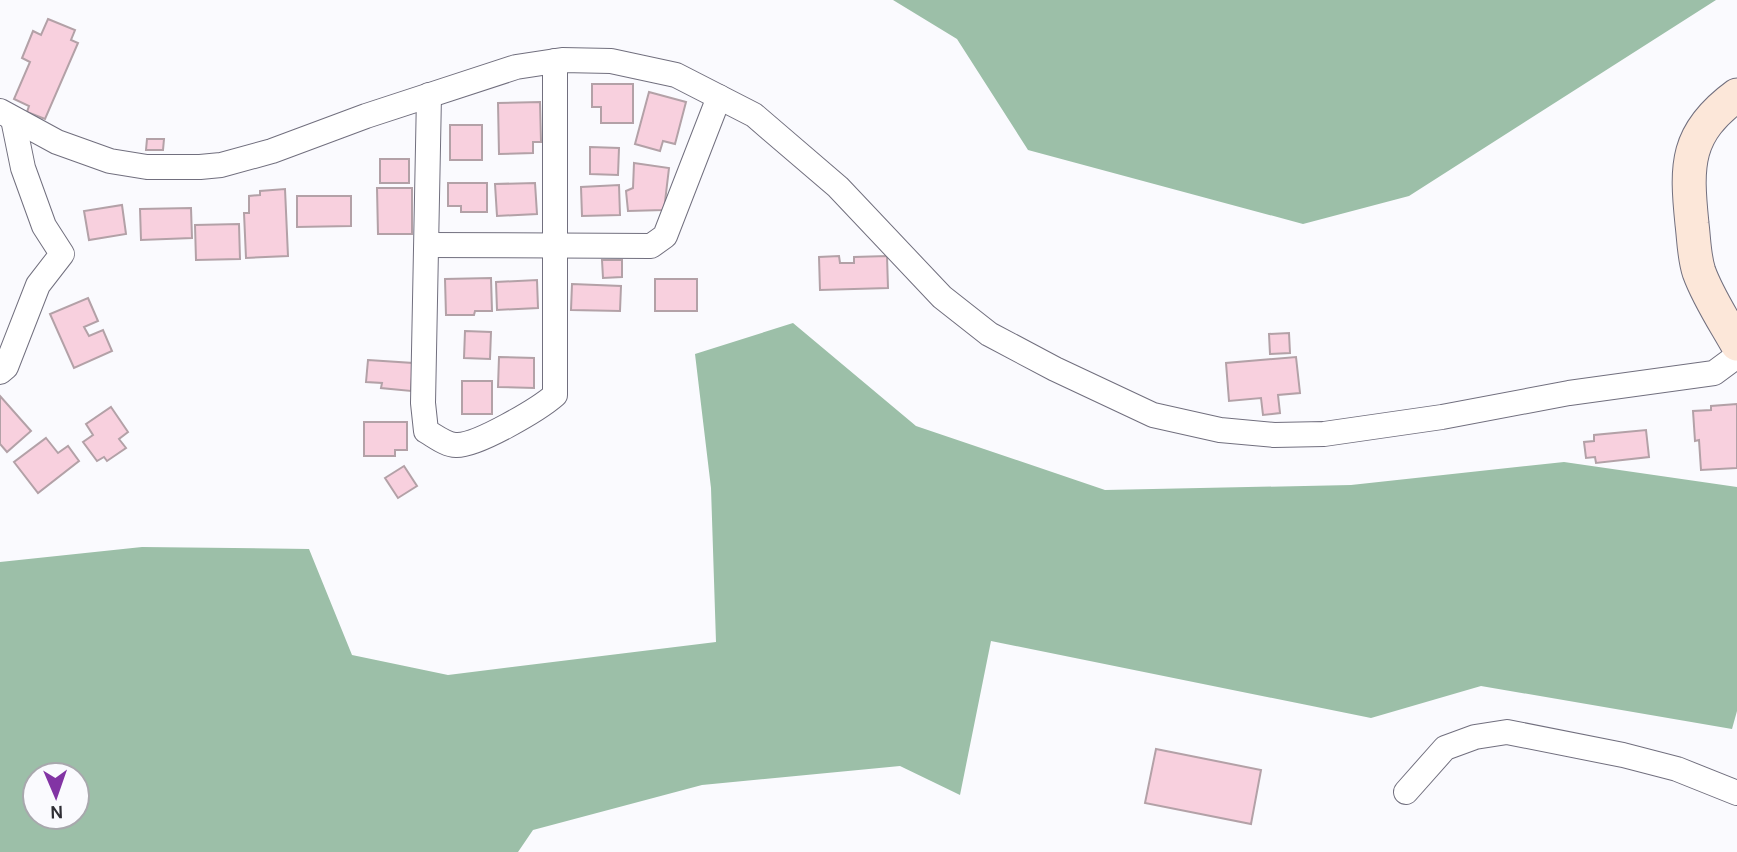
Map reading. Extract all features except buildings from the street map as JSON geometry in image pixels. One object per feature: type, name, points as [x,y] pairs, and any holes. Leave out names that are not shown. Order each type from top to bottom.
[{"type":"street","points":[[429,96],[423,403],[426,431],[453,446],[469,444],[542,406],[555,395],[555,61]]},
{"type":"street","points":[[7,115],[57,142],[110,161],[147,167],[200,167],[272,151],[516,67],[555,61],[611,61],[676,75],[754,115],[838,187],[942,297],[989,334],[1055,369],[1153,415],[1220,430],[1274,435],[1324,434],[1442,417],[1569,393],[1714,373],[1737,356]]},
{"type":"street","points":[[1737,95],[1721,107],[1700,132],[1691,157],[1688,180],[1699,272],[1737,344]]},
{"type":"street","points":[[426,245],[651,246],[665,236],[719,97]]},
{"type":"street","points":[[0,372],[6,367],[38,285],[62,254],[44,226],[7,115]]},
{"type":"street","points":[[1405,792],[1445,748],[1475,737],[1507,732],[1623,755],[1677,769],[1737,793]]},
{"type":"green space","points":[[893,0],[1716,0],[1409,196],[1303,224],[1028,150],[957,39]]},
{"type":"green space","points":[[793,323],[916,426],[1105,490],[1351,485],[1564,462],[1737,487],[1737,711],[1732,729],[1481,686],[1371,718],[991,641],[960,795],[900,766],[702,785],[533,830],[518,852],[0,852],[0,562],[142,547],[309,549],[352,655],[448,675],[716,642],[711,488],[695,354]]}]
